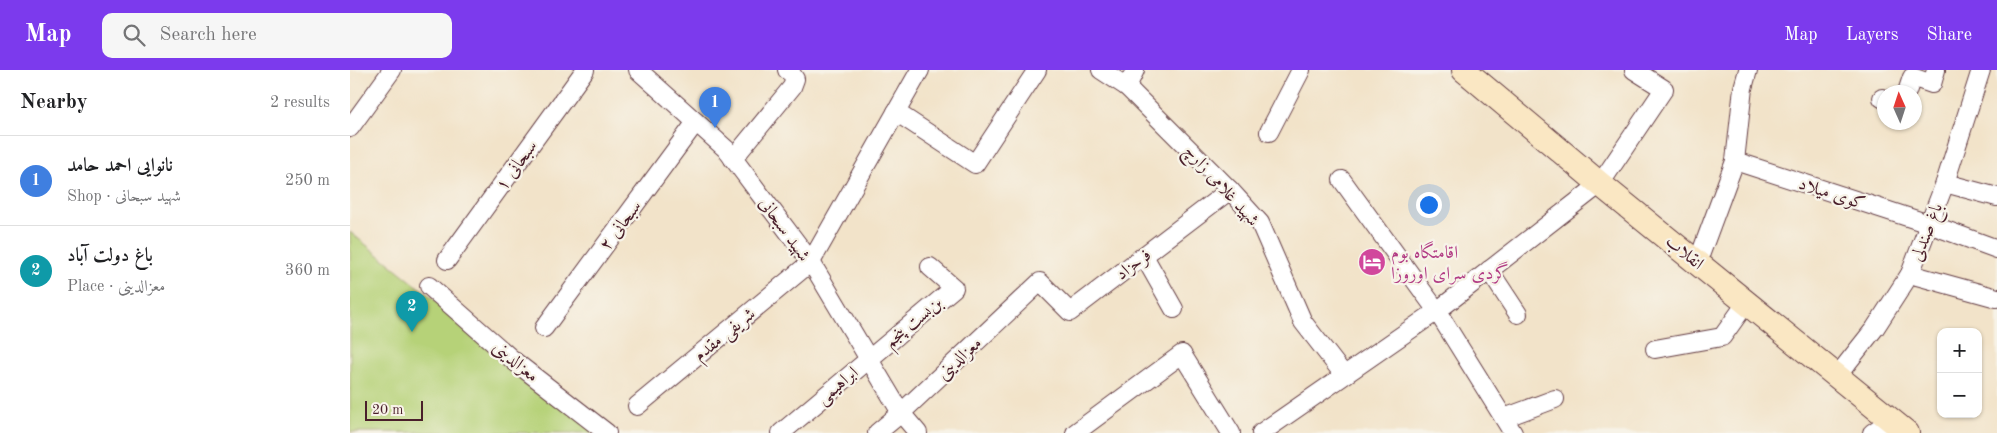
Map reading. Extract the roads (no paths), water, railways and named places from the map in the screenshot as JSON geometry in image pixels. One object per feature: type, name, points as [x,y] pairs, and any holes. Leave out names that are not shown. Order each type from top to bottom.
[{"type":"main road","name":"انقلاب","points":[[1464,70],[1600,184],[1837,376],[1890,429]]},
{"type":"street","points":[[350,128],[392,70]]},
{"type":"street","name":"سبحانی ۱","points":[[447,260],[585,70]]},
{"type":"street","name":"شهید سبحانی","points":[[638,70],[726,149],[734,159],[811,262],[902,412],[918,433]]},
{"type":"street","points":[[734,159],[792,87],[794,80],[791,73],[787,70]]},
{"type":"street","points":[[811,262],[920,70]]},
{"type":"street","points":[[896,112],[975,164],[1037,70]]},
{"type":"street","name":"شهید غلامی زارچ","points":[[1101,70],[1127,87],[1230,190],[1260,224],[1303,322],[1344,375]]},
{"type":"street","points":[[1127,87],[1134,70]]},
{"type":"street","points":[[1269,132],[1301,70]]},
{"type":"street","points":[[1261,433],[1437,310],[1600,184],[1664,89],[1634,70]]},
{"type":"street","points":[[1698,262],[1735,161],[1743,88],[1748,70]]},
{"type":"street","points":[[1909,85],[1912,77],[1932,84],[1936,70]]},
{"type":"street","name":"باغ صندلی","points":[[1837,376],[1875,328],[1910,274],[1945,184],[1981,70]]},
{"type":"street","name":"سبحانی ۲","points":[[544,328],[696,122]]},
{"type":"street","name":"کوی میلاد","points":[[1735,161],[1929,224],[1997,249]]},
{"type":"street","points":[[1342,180],[1437,310],[1513,433]]},
{"type":"street","points":[[1945,184],[1997,197]]},
{"type":"street","name":"فرحزاد","points":[[1040,282],[1070,312],[1230,190]]},
{"type":"street","points":[[1144,256],[1174,309]]},
{"type":"street","name":"شریفی مقدم","points":[[637,406],[811,262]]},
{"type":"street","name":"بن‌بست پنجم","points":[[870,357],[954,288],[930,267]]},
{"type":"street","points":[[1489,270],[1518,314]]},
{"type":"street","points":[[1910,274],[1997,298]]},
{"type":"street","name":"معزالدینی","points":[[877,433],[902,412],[1040,282]]},
{"type":"street","name":"معزالدینی","points":[[429,286],[514,361],[607,433]]},
{"type":"street","points":[[1655,349],[1722,337],[1747,302]]},
{"type":"street","points":[[1075,433],[1182,354],[1231,433]]},
{"type":"street","name":"ابراهیمی","points":[[781,433],[870,357]]},
{"type":"street","points":[[1504,418],[1555,399]]},
{"type":"place","name":"نانوایی احمد حامد","points":[[715,128]]},
{"type":"place","name":"اقامتگاه بوم گردی سرای اوروزا","points":[[1372,262]]},
{"type":"place","name":"باغ دولت آباد","points":[[412,332]]}]
